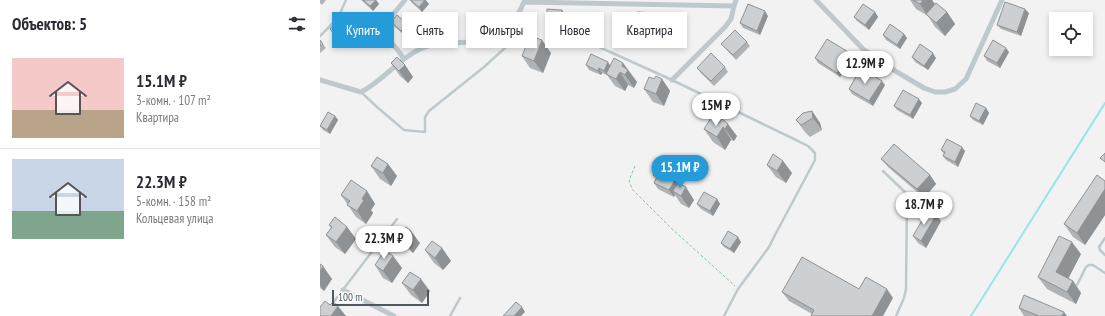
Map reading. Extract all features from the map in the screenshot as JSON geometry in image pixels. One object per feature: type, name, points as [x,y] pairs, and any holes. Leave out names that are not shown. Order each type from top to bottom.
[{"type":"street","points":[[403,58],[400,52],[386,38],[382,28],[405,0]]},
{"type":"street","points":[[672,80],[725,27],[731,19],[736,0]]},
{"type":"street","points":[[816,0],[863,49],[924,88],[936,92],[945,92],[955,89],[966,79],[1002,0]]},
{"type":"street","points":[[518,12],[524,1],[734,6]]},
{"type":"street","points":[[320,80],[361,92],[370,87],[403,58],[419,49],[431,44],[466,42]]},
{"type":"street","points":[[343,290],[394,316]]},
{"type":"lane","points":[[320,36],[338,18],[346,0]]},
{"type":"lane","points":[[361,92],[404,130],[425,132],[425,117],[429,111],[506,48]]},
{"type":"lane","points":[[601,48],[672,80],[794,139],[808,146],[815,153],[815,160],[776,235],[738,289],[724,316]]},
{"type":"lane","points":[[883,171],[907,194],[906,289],[904,298],[896,316]]},
{"type":"lane","points":[[331,306],[397,219]]},
{"type":"lane","points":[[1105,238],[1099,247],[1105,255]]},
{"type":"lane","points":[[1077,285],[1086,267],[1090,265],[1093,265],[1105,273]]},
{"type":"lane","points":[[450,316],[460,298]]},
{"type":"path","points":[[635,166],[629,180],[632,189],[671,228],[738,289]]},
{"type":"building","points":[[363,0],[376,0],[370,6]]},
{"type":"building","points":[[410,0],[425,0],[419,7]]},
{"type":"building","points":[[913,0],[923,0],[920,4]]},
{"type":"building","points":[[1005,2],[1025,9],[1017,32],[997,25]]},
{"type":"building","points":[[936,3],[947,12],[936,23],[926,14]]},
{"type":"building","points":[[748,4],[765,11],[757,31],[740,23]]},
{"type":"building","points":[[863,4],[875,12],[865,25],[854,17]]},
{"type":"building","points":[[547,9],[562,10],[562,12],[547,12]]},
{"type":"building","points":[[397,15],[402,20],[401,31],[394,25],[394,18]]},
{"type":"building","points":[[890,24],[904,34],[897,45],[883,35]]},
{"type":"building","points":[[735,30],[747,42],[733,55],[721,44]]},
{"type":"building","points":[[537,38],[542,40],[534,61],[522,56],[525,48],[537,48]]},
{"type":"building","points":[[827,39],[850,53],[837,73],[815,58]]},
{"type":"building","points":[[993,40],[1006,48],[997,63],[984,56]]},
{"type":"building","points":[[920,44],[933,53],[924,66],[912,57]]},
{"type":"building","points":[[711,53],[725,67],[711,81],[697,68]]},
{"type":"building","points":[[591,54],[608,62],[604,71],[599,68],[598,71],[586,65]]},
{"type":"building","points":[[397,57],[405,65],[399,71],[391,63]]},
{"type":"building","points":[[614,58],[623,63],[622,66],[628,70],[625,75],[620,72],[616,79],[606,74]]},
{"type":"building","points":[[861,68],[882,81],[869,101],[849,89]]},
{"type":"building","points":[[656,76],[662,79],[656,94],[644,89],[649,77],[654,79]]},
{"type":"building","points":[[903,90],[919,99],[910,115],[894,106]]},
{"type":"building","points":[[976,103],[986,108],[979,121],[970,116]]},
{"type":"building","points":[[812,111],[813,118],[801,125],[796,120],[803,113]]},
{"type":"building","points":[[328,112],[335,116],[327,130],[320,126]]},
{"type":"building","points":[[711,118],[719,123],[722,119],[728,124],[725,129],[723,127],[717,137],[704,129]]},
{"type":"building","points":[[947,139],[962,147],[955,162],[943,156],[945,152],[941,150]]},
{"type":"building","points":[[894,144],[930,175],[917,189],[881,159]]},
{"type":"building","points":[[1105,153],[1105,162],[1100,158]]},
{"type":"building","points":[[773,154],[783,161],[777,171],[767,165]]},
{"type":"building","points":[[377,157],[388,164],[383,173],[371,166]]},
{"type":"building","points":[[656,170],[675,180],[669,190],[654,183],[657,177],[653,175]]},
{"type":"building","points":[[1097,175],[1105,181],[1105,189],[1077,233],[1064,224]]},
{"type":"building","points":[[351,180],[367,191],[362,199],[364,200],[357,211],[347,205],[350,201],[341,195]]},
{"type":"building","points":[[678,183],[686,187],[681,196],[673,191]]},
{"type":"building","points":[[704,192],[717,199],[710,211],[697,204]]},
{"type":"building","points":[[928,210],[936,215],[921,241],[913,236]]},
{"type":"building","points":[[335,217],[347,227],[336,242],[326,235],[332,227],[329,225]]},
{"type":"building","points":[[406,227],[411,231],[404,240],[399,237]]},
{"type":"building","points":[[728,231],[738,237],[730,249],[721,243]]},
{"type":"building","points":[[1059,236],[1072,242],[1056,272],[1073,281],[1067,292],[1038,277]]},
{"type":"building","points":[[432,241],[442,248],[435,258],[425,250]]},
{"type":"building","points":[[385,250],[393,256],[383,271],[375,265]]},
{"type":"building","points":[[802,257],[859,289],[866,277],[887,289],[872,316],[811,316],[814,310],[782,292]]},
{"type":"building","points":[[320,264],[323,266],[320,272]]},
{"type":"building","points":[[410,272],[421,279],[413,290],[402,283]]},
{"type":"building","points":[[1024,295],[1064,312],[1062,316],[1039,316],[1019,308]]},
{"type":"building","points":[[325,301],[330,305],[333,302],[338,306],[331,316],[320,316],[320,307]]},
{"type":"building","points":[[516,302],[522,307],[514,316],[503,316]]},
{"type":"waterway","points":[[971,316],[1105,103]]}]
